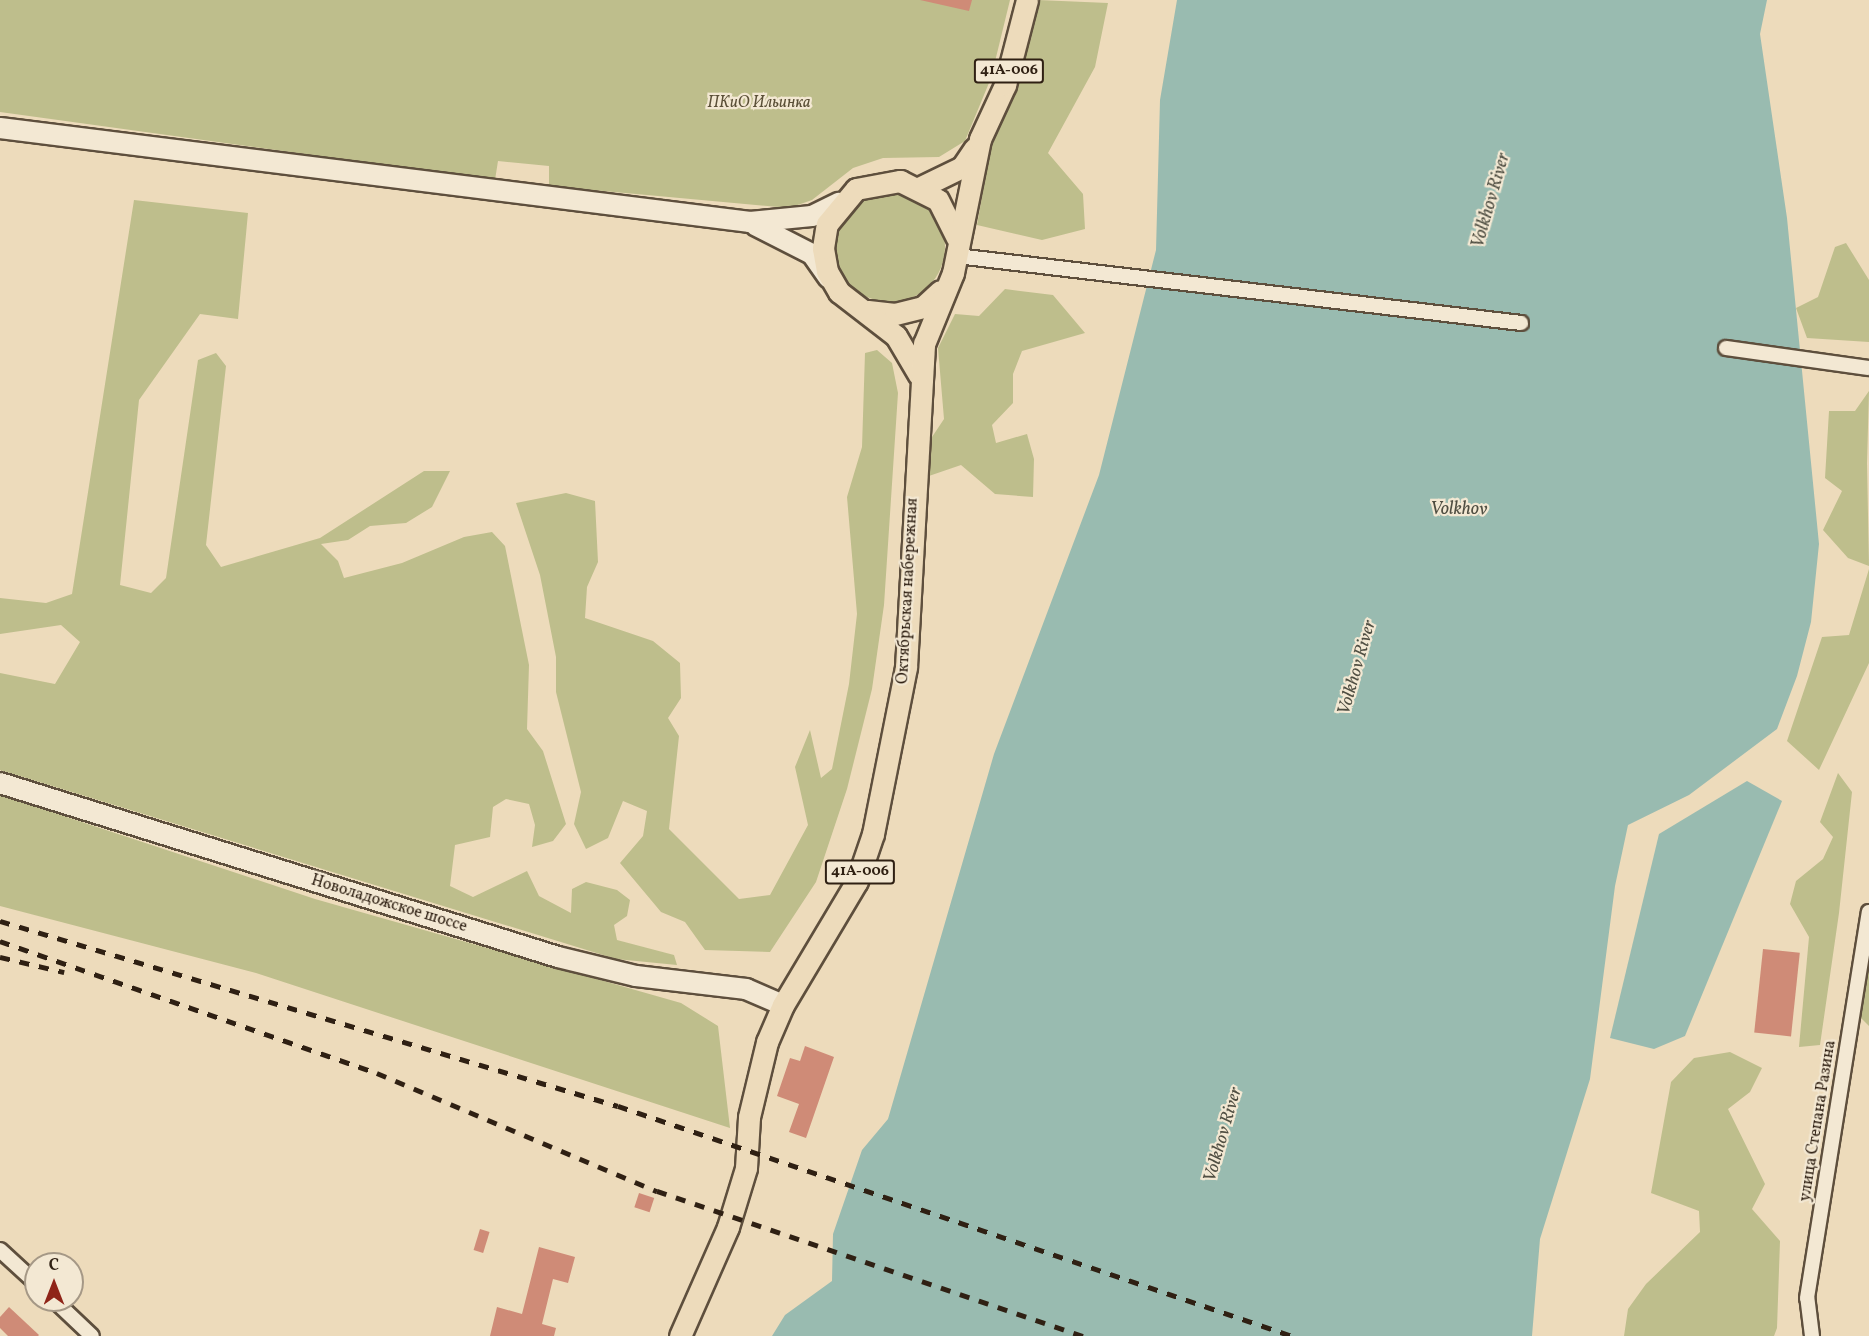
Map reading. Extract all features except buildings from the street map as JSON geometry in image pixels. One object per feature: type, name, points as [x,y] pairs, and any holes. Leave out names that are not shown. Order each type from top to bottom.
[{"type":"main road","name":"Октябрьская набережная","points":[[680,1336],[728,1227],[746,1168],[758,1077],[783,1005],[857,881],[886,784],[906,667],[919,375],[957,247],[980,139],[1005,85],[1027,0]]},
{"type":"main road","points":[[0,128],[750,222],[812,216],[877,182],[921,187],[962,167],[980,139]]},
{"type":"main road","points":[[921,187],[951,218],[957,247]]},
{"type":"main road","points":[[839,203],[827,224],[823,248],[827,271],[839,292]]},
{"type":"main road","points":[[750,222],[812,254],[839,292],[867,311],[896,336],[919,375]]},
{"type":"main road","points":[[867,311],[895,314],[914,309],[944,288]]},
{"type":"main road","name":"Новоладожское шоссе","points":[[0,783],[558,957],[636,976],[746,989],[783,1005]]},
{"type":"street","points":[[957,247],[1083,268],[1521,323]]},
{"type":"street","points":[[1726,348],[1869,368]]},
{"type":"street","name":"улица Степана Разина","points":[[1812,1336],[1807,1298],[1869,912]]},
{"type":"street","points":[[0,1250],[24,1272]]},
{"type":"street","points":[[67,1312],[92,1336]]},
{"type":"green space","name":"ПКиО Ильинка","points":[[0,0],[1010,0],[991,78],[965,141],[939,157],[883,158],[853,168],[812,200],[789,208],[549,186],[549,166],[498,161],[495,180],[0,112]]},
{"type":"green space","points":[[1038,0],[1108,3],[1095,67],[1048,153],[1083,194],[1085,229],[1042,240],[977,225],[990,151],[1023,66]]},
{"type":"green space","points":[[890,192],[911,196],[929,208],[941,226],[945,247],[941,268],[929,286],[911,298],[890,302],[869,298],[851,286],[839,268],[835,247],[839,226],[851,208],[869,196]]},
{"type":"green space","points":[[134,200],[248,213],[238,319],[200,314],[139,400],[120,585],[151,593],[166,578],[198,360],[216,353],[226,366],[206,545],[221,567],[320,538],[424,471],[450,471],[432,507],[406,523],[370,526],[348,540],[321,544],[338,561],[344,578],[402,563],[464,537],[492,532],[505,546],[529,665],[527,729],[543,751],[566,824],[553,841],[532,847],[535,825],[529,804],[506,799],[493,807],[490,837],[455,845],[450,886],[473,897],[527,871],[539,896],[571,913],[572,889],[586,882],[617,890],[630,900],[627,916],[614,925],[617,940],[674,955],[677,965],[616,959],[0,770],[0,673],[55,684],[80,642],[61,625],[0,634],[0,598],[46,603],[72,594]]},
{"type":"green space","points":[[1846,243],[1869,280],[1869,342],[1807,338],[1796,308],[1818,297],[1835,247]]},
{"type":"green space","points":[[1005,289],[1053,295],[1085,333],[1022,351],[1013,374],[1013,403],[992,425],[996,443],[1027,434],[1034,459],[1033,497],[995,494],[961,465],[926,477],[932,437],[944,419],[938,348],[955,314],[979,316]]},
{"type":"green space","points":[[877,350],[892,363],[898,393],[884,605],[872,689],[847,789],[816,882],[770,952],[705,950],[685,922],[661,912],[620,863],[643,836],[647,811],[623,801],[608,838],[586,849],[574,824],[581,792],[556,692],[556,657],[540,575],[516,503],[566,493],[595,501],[598,562],[587,587],[585,618],[653,641],[680,663],[681,698],[668,718],[679,736],[669,829],[739,899],[770,895],[808,825],[795,767],[810,730],[821,778],[832,769],[849,684],[857,614],[847,497],[862,447],[865,353]]},
{"type":"green space","points":[[1869,391],[1867,463],[1869,566],[1848,558],[1823,530],[1842,491],[1825,478],[1829,411],[1855,411]]},
{"type":"green space","points":[[1869,569],[1869,663],[1819,770],[1787,741],[1822,637],[1849,635]]},
{"type":"green space","points":[[1838,773],[1852,792],[1839,913],[1820,1045],[1799,1047],[1809,937],[1790,904],[1796,881],[1823,859],[1833,837],[1820,822]]},
{"type":"green space","points":[[0,795],[315,899],[681,1003],[718,1026],[730,1128],[256,973],[0,906]]},
{"type":"green space","points":[[1869,962],[1869,1026],[1859,1016]]},
{"type":"green space","points":[[1730,1052],[1762,1068],[1750,1092],[1728,1109],[1765,1184],[1752,1209],[1780,1241],[1777,1328],[1774,1336],[1624,1336],[1628,1309],[1646,1284],[1700,1232],[1699,1211],[1651,1193],[1671,1082],[1694,1058]]},
{"type":"water","name":"Volkhov","points":[[1177,0],[1767,0],[1760,34],[1787,218],[1819,544],[1811,622],[1797,676],[1777,729],[1689,795],[1628,825],[1615,886],[1590,1079],[1540,1239],[1532,1336],[772,1336],[785,1315],[832,1281],[833,1234],[862,1150],[888,1119],[994,754],[1099,475],[1156,250],[1160,100]]},
{"type":"water","points":[[1747,781],[1782,801],[1685,1036],[1654,1049],[1610,1038],[1659,834]]},
{"type":"railway","points":[[0,921],[618,1106],[1292,1336]]},
{"type":"railway","points":[[0,941],[377,1073],[657,1191],[1084,1336]]},
{"type":"railway","points":[[0,957],[64,972]]},
{"type":"water label","name":"Volkhov River","points":[[1492,201]]},
{"type":"water label","name":"Volkhov River","points":[[1358,668]]},
{"type":"water label","name":"Volkhov River","points":[[1224,1135]]}]
